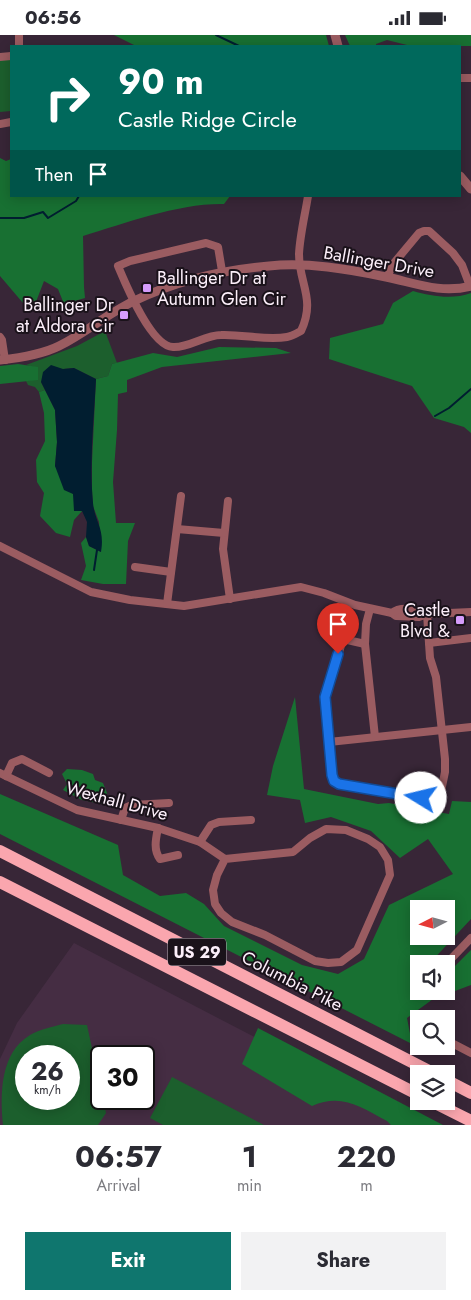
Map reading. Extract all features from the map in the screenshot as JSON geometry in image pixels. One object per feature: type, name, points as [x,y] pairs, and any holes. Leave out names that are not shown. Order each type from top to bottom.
[{"type":"highway","name":"Columbia Pike","points":[[0,851],[418,1065]]},
{"type":"highway","name":"US 29","points":[[0,882],[410,1090]]},
{"type":"highway","points":[[393,1052],[424,1065]]},
{"type":"highway","points":[[455,1078],[471,1085]]},
{"type":"highway","points":[[455,1085],[471,1093]]},
{"type":"highway","points":[[447,1110],[466,1125]]},
{"type":"highway","points":[[448,1110],[471,1121]]},
{"type":"street","points":[[461,177],[471,189]]},
{"type":"street","points":[[222,271],[218,247],[206,243],[130,261],[118,266],[134,301],[154,337],[172,347],[220,335],[288,337],[301,331],[308,307],[299,255],[308,197]]},
{"type":"street","points":[[387,277],[394,263],[419,233],[429,231],[453,253],[462,265],[470,286]]},
{"type":"street","name":"Ballinger Drive","points":[[2,360],[42,353],[59,346],[134,301],[172,286],[222,271],[271,265],[300,265],[349,269],[438,289],[470,286]]},
{"type":"street","points":[[0,337],[2,340],[2,360]]},
{"type":"street","points":[[167,604],[180,496]]},
{"type":"street","points":[[228,501],[222,549],[230,599]]},
{"type":"street","points":[[177,529],[224,533]]},
{"type":"street","points":[[0,546],[91,592],[130,600],[184,606],[301,587],[324,593],[355,605],[392,613],[396,617],[419,617],[427,614],[471,612]]},
{"type":"street","points":[[135,567],[171,572]]},
{"type":"street","points":[[370,609],[366,624],[365,644],[375,737]]},
{"type":"street","points":[[365,644],[343,639],[325,697],[334,781],[339,784],[439,801],[445,772],[436,677],[430,658],[427,614]]},
{"type":"street","points":[[429,643],[471,638]]},
{"type":"street","points":[[329,742],[471,727]]},
{"type":"street","points":[[3,774],[12,763],[22,759],[49,773]]},
{"type":"street","name":"Wexhall Drive","points":[[3,774],[77,810],[158,828],[200,842],[225,859]]},
{"type":"street","points":[[121,820],[125,808],[132,805],[170,803]]},
{"type":"street","points":[[200,842],[211,825],[219,822],[251,820]]},
{"type":"street","points":[[158,828],[155,840],[157,856],[160,859],[178,855]]},
{"type":"street","points":[[326,829],[346,830],[368,839],[380,847],[388,860],[390,875],[357,950],[341,962],[328,963],[315,961],[265,935],[232,923],[221,913],[215,903],[213,890],[225,859],[293,853],[310,838],[326,829]]},
{"type":"street","points":[[454,955],[471,937]]},
{"type":"street","points":[[455,1045],[471,1053]]},
{"type":"shaded area","points":[[74,943],[356,1090],[419,1125],[0,1125],[0,1059],[17,1023]]},
{"type":"green space","points":[[114,35],[326,35],[329,45],[134,45]]},
{"type":"green space","points":[[345,35],[471,35],[471,46],[407,45],[387,40],[376,45],[350,45]]},
{"type":"green space","points":[[10,59],[10,111],[0,112],[0,60]]},
{"type":"green space","points":[[0,158],[6,161],[10,159],[10,197],[229,197],[224,204],[171,210],[83,236],[85,298],[64,304],[58,289],[44,281],[34,307],[23,303],[0,276]]},
{"type":"green space","points":[[413,291],[449,297],[471,293],[471,433],[464,427],[434,418],[412,386],[329,359],[330,338],[383,324],[393,303]]},
{"type":"green space","points":[[105,331],[117,363],[112,364],[108,376],[96,379],[74,368],[63,369],[41,382],[45,390],[39,392],[35,387],[28,385],[26,381],[38,379],[38,368],[26,365],[77,346]]},
{"type":"green space","points":[[219,347],[276,348],[291,353],[162,367],[127,380],[127,392],[118,394],[113,482],[116,523],[135,523],[128,541],[126,584],[103,584],[81,580],[86,566],[81,543],[86,537],[89,546],[101,552],[99,522],[93,506],[92,489],[96,379],[108,376],[112,364],[153,353],[177,357]]},
{"type":"green space","points":[[18,364],[38,367],[38,380],[0,384],[0,366]]},
{"type":"green space","points":[[45,390],[55,410],[57,442],[55,466],[82,511],[74,520],[70,537],[56,533],[40,516],[44,493],[37,482],[36,460],[45,441],[44,413],[39,392]]},
{"type":"green space","points":[[295,697],[304,789],[378,804],[389,803],[449,814],[452,801],[471,802],[471,919],[455,936],[455,900],[410,900],[410,945],[447,945],[437,955],[410,955],[410,1000],[432,1000],[418,1010],[410,1010],[410,1016],[407,1018],[410,1043],[0,834],[0,794],[118,845],[123,875],[160,896],[186,893],[204,904],[224,926],[302,965],[338,974],[364,959],[389,905],[453,874],[428,839],[400,858],[371,831],[331,817],[305,823],[300,800],[267,795],[273,766]]},
{"type":"green space","points":[[67,769],[82,770],[93,774],[95,780],[103,783],[107,793],[102,804],[82,800],[63,790],[67,784],[62,774]]},
{"type":"green space","points":[[471,950],[471,985],[455,991],[455,966]]},
{"type":"green space","points":[[63,1024],[87,1025],[91,1045],[90,1110],[105,1110],[106,1113],[98,1125],[3,1125],[2,1088],[4,1075],[7,1063],[15,1049],[15,1110],[80,1110],[80,1045],[18,1045],[30,1035]]},
{"type":"green space","points":[[258,1028],[410,1108],[410,1110],[414,1110],[443,1125],[391,1125],[387,1121],[351,1103],[342,1101],[323,1102],[312,1106],[242,1064]]},
{"type":"green space","points":[[172,1077],[264,1125],[163,1125],[150,1118]]},
{"type":"water","points":[[51,365],[63,369],[74,368],[96,379],[92,441],[92,488],[94,510],[102,537],[101,552],[89,546],[86,537],[87,522],[82,511],[74,511],[73,494],[64,490],[55,466],[57,442],[55,410],[41,382],[43,372]]},
{"type":"waterway","points":[[216,35],[237,45]]},
{"type":"waterway","points":[[0,218],[24,218],[43,212],[48,218],[76,201],[78,197]]},
{"type":"waterway","points":[[435,416],[449,408],[471,389]]},
{"type":"waterway","points":[[94,570],[97,550]]},
{"type":"place","name":"Ballinger Dr at Autumn Glen Cir","points":[[147,288]]},
{"type":"place","name":"Ballinger Dr at Aldora Cir","points":[[124,315]]},
{"type":"place","name":"Castle Blvd &","points":[[460,620]]},
{"type":"route","points":[[338,654],[325,697],[334,781],[339,784],[421,798]]}]
